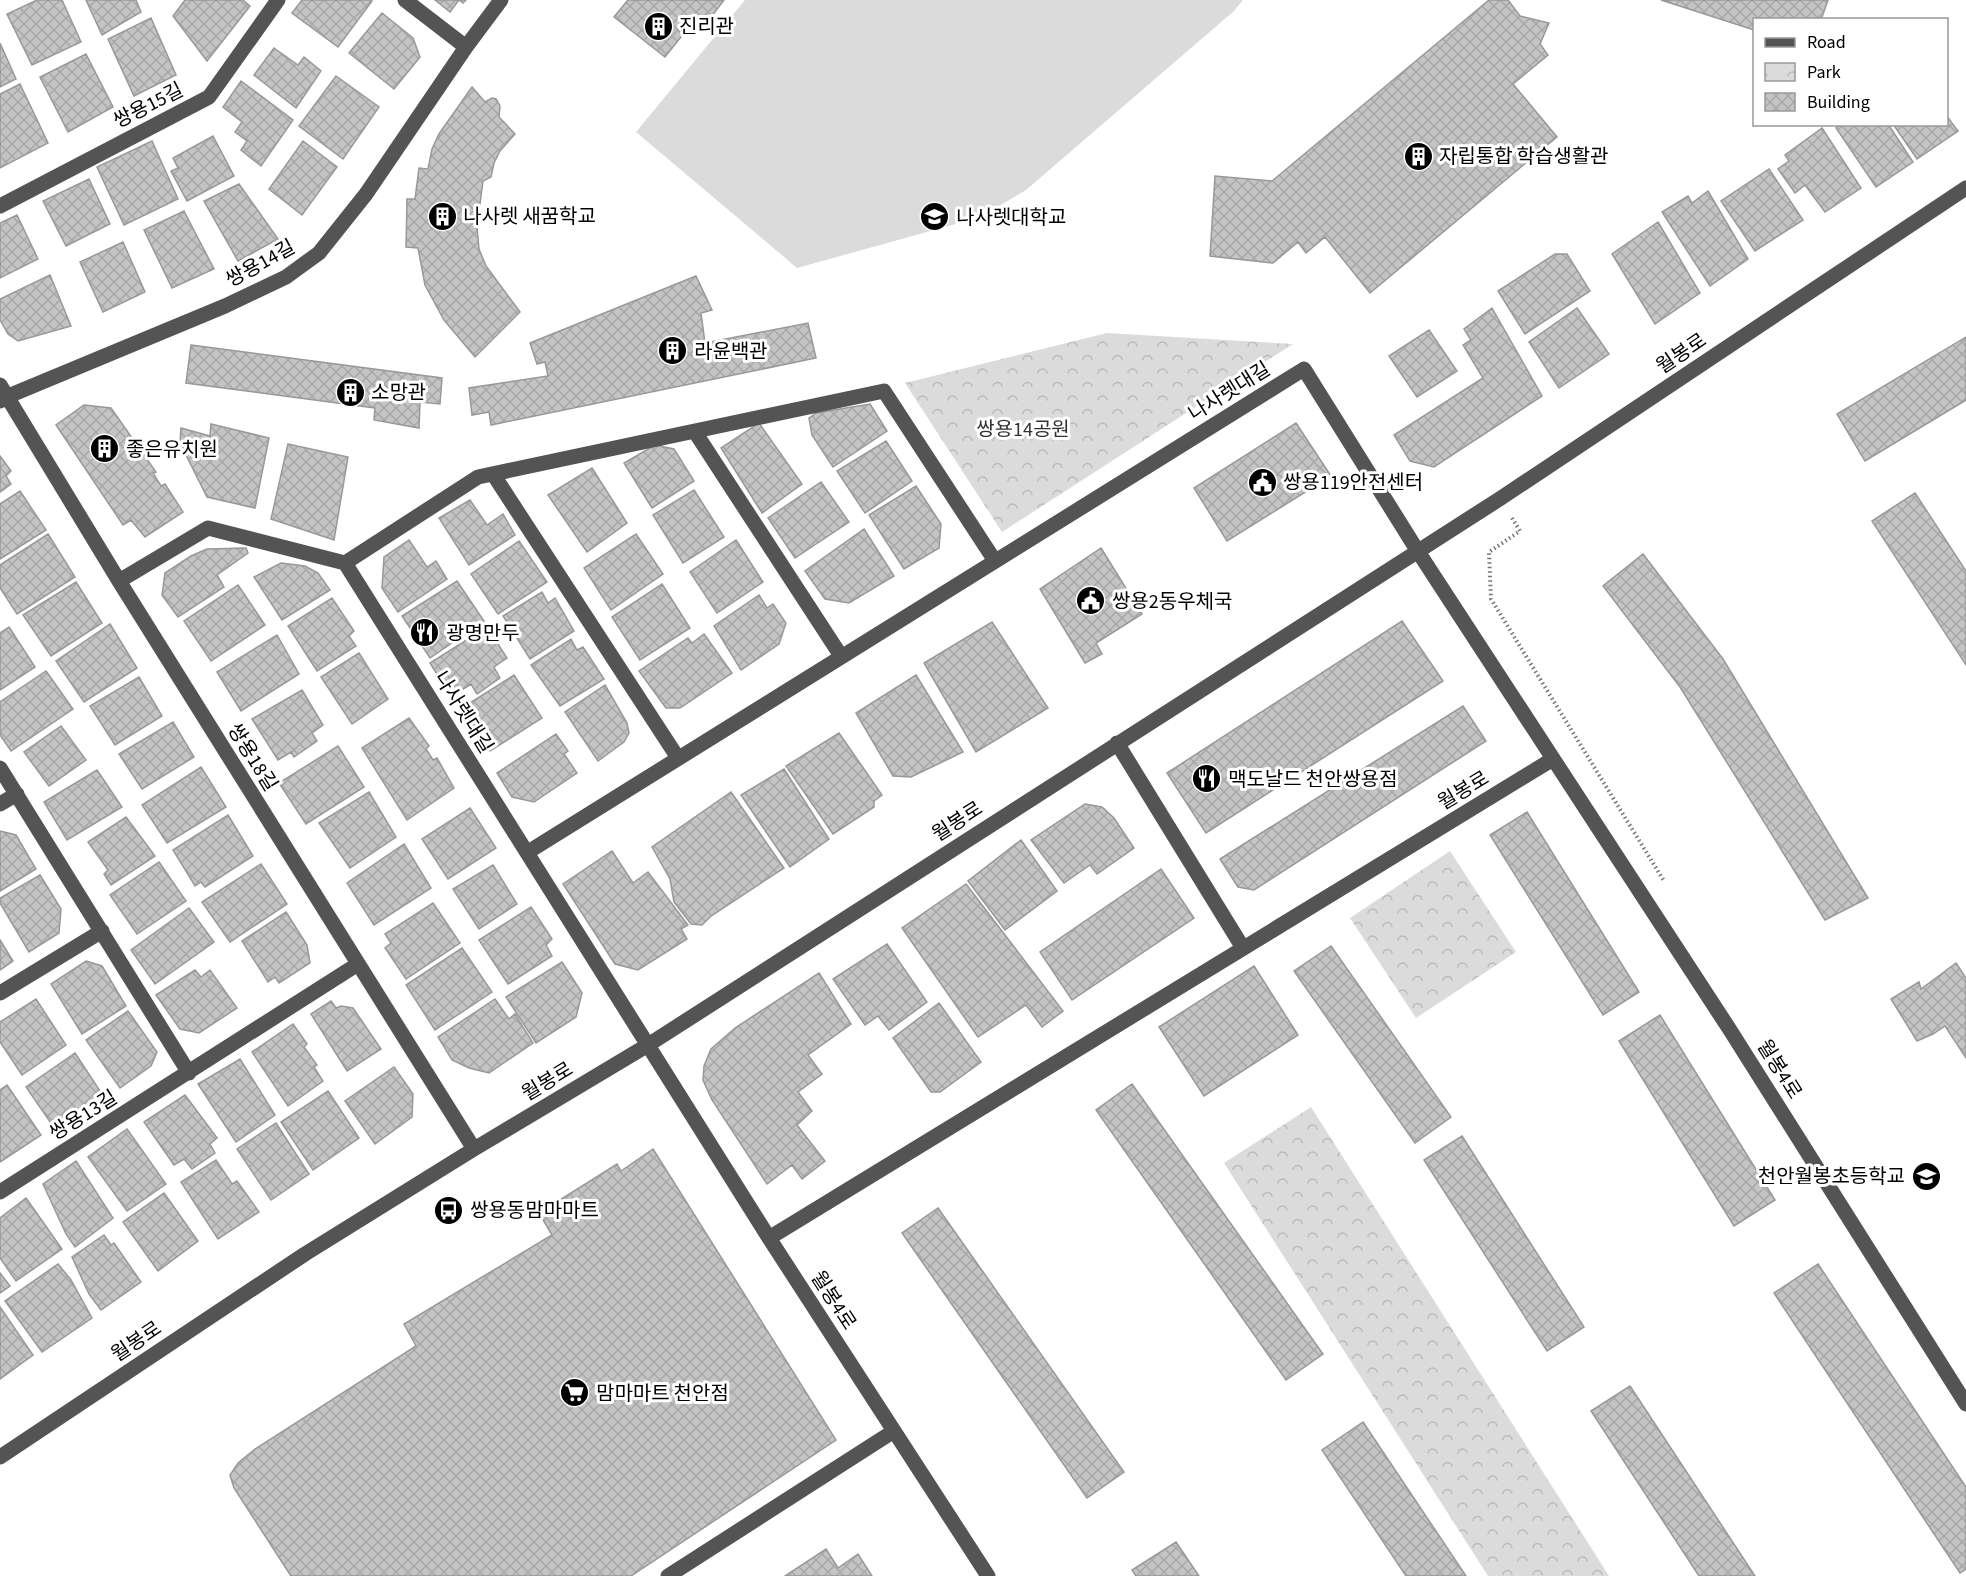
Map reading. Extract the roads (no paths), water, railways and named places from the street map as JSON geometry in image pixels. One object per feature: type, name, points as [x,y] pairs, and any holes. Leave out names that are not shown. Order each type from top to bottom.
[{"type":"street","name":"쌍용15길","points":[[0,206],[209,97],[278,0]]},
{"type":"street","points":[[405,0],[466,47]]},
{"type":"street","name":"쌍용14길","points":[[2,394],[225,306],[286,277],[319,253],[366,194],[466,47],[501,0]]},
{"type":"street","name":"월봉로","points":[[0,1456],[305,1254],[648,1045],[1501,498],[1966,188]]},
{"type":"street","name":"나사렛대길","points":[[528,852],[1304,369],[1417,550]]},
{"type":"street","points":[[120,581],[208,528],[345,562],[478,477],[884,391],[995,561]]},
{"type":"street","name":"쌍용18길","points":[[2,394],[474,1149]]},
{"type":"street","points":[[694,432],[841,656]]},
{"type":"street","points":[[493,474],[678,758]]},
{"type":"street","points":[[1417,550],[1553,759]]},
{"type":"street","name":"나사렛대길","points":[[345,562],[648,1045]]},
{"type":"street","points":[[1117,743],[1243,948]]},
{"type":"street","name":"월봉로","points":[[769,1238],[1553,759]]},
{"type":"street","name":"월봉4로","points":[[1553,759],[1730,1030],[1966,1404]]},
{"type":"street","points":[[0,768],[189,1073]]},
{"type":"street","points":[[0,804],[17,794]]},
{"type":"street","points":[[0,993],[102,931]]},
{"type":"street","name":"쌍용13길","points":[[0,1191],[358,964]]},
{"type":"street","name":"월봉4로","points":[[648,1045],[769,1238],[988,1576]]},
{"type":"street","points":[[668,1576],[894,1431]]},
{"type":"place","name":"진리관","points":[[658,26]]},
{"type":"place","name":"자립통합 학습생활관","points":[[1418,156]]},
{"type":"place","name":"나사렛 새꿈학교","points":[[442,216]]},
{"type":"place","name":"나사렛대학교","points":[[935,217]]},
{"type":"place","name":"라윤백관","points":[[673,351]]},
{"type":"place","name":"소망관","points":[[350,392]]},
{"type":"place","name":"좋은유치원","points":[[105,449]]},
{"type":"place","name":"쌍용119안전센터","points":[[1262,482]]},
{"type":"place","name":"쌍용2동우체국","points":[[1091,601]]},
{"type":"place","name":"광명만두","points":[[425,633]]},
{"type":"place","name":"맥도날드 천안쌍용점","points":[[1207,779]]},
{"type":"place","name":"천안월봉초등학교","points":[[1926,1176]]},
{"type":"place","name":"쌍용동맘마마트","points":[[449,1210]]},
{"type":"place","name":"맘마마트 천안점","points":[[575,1393]]},
{"type":"park label","name":"쌍용14공원","points":[[1023,429]]}]
